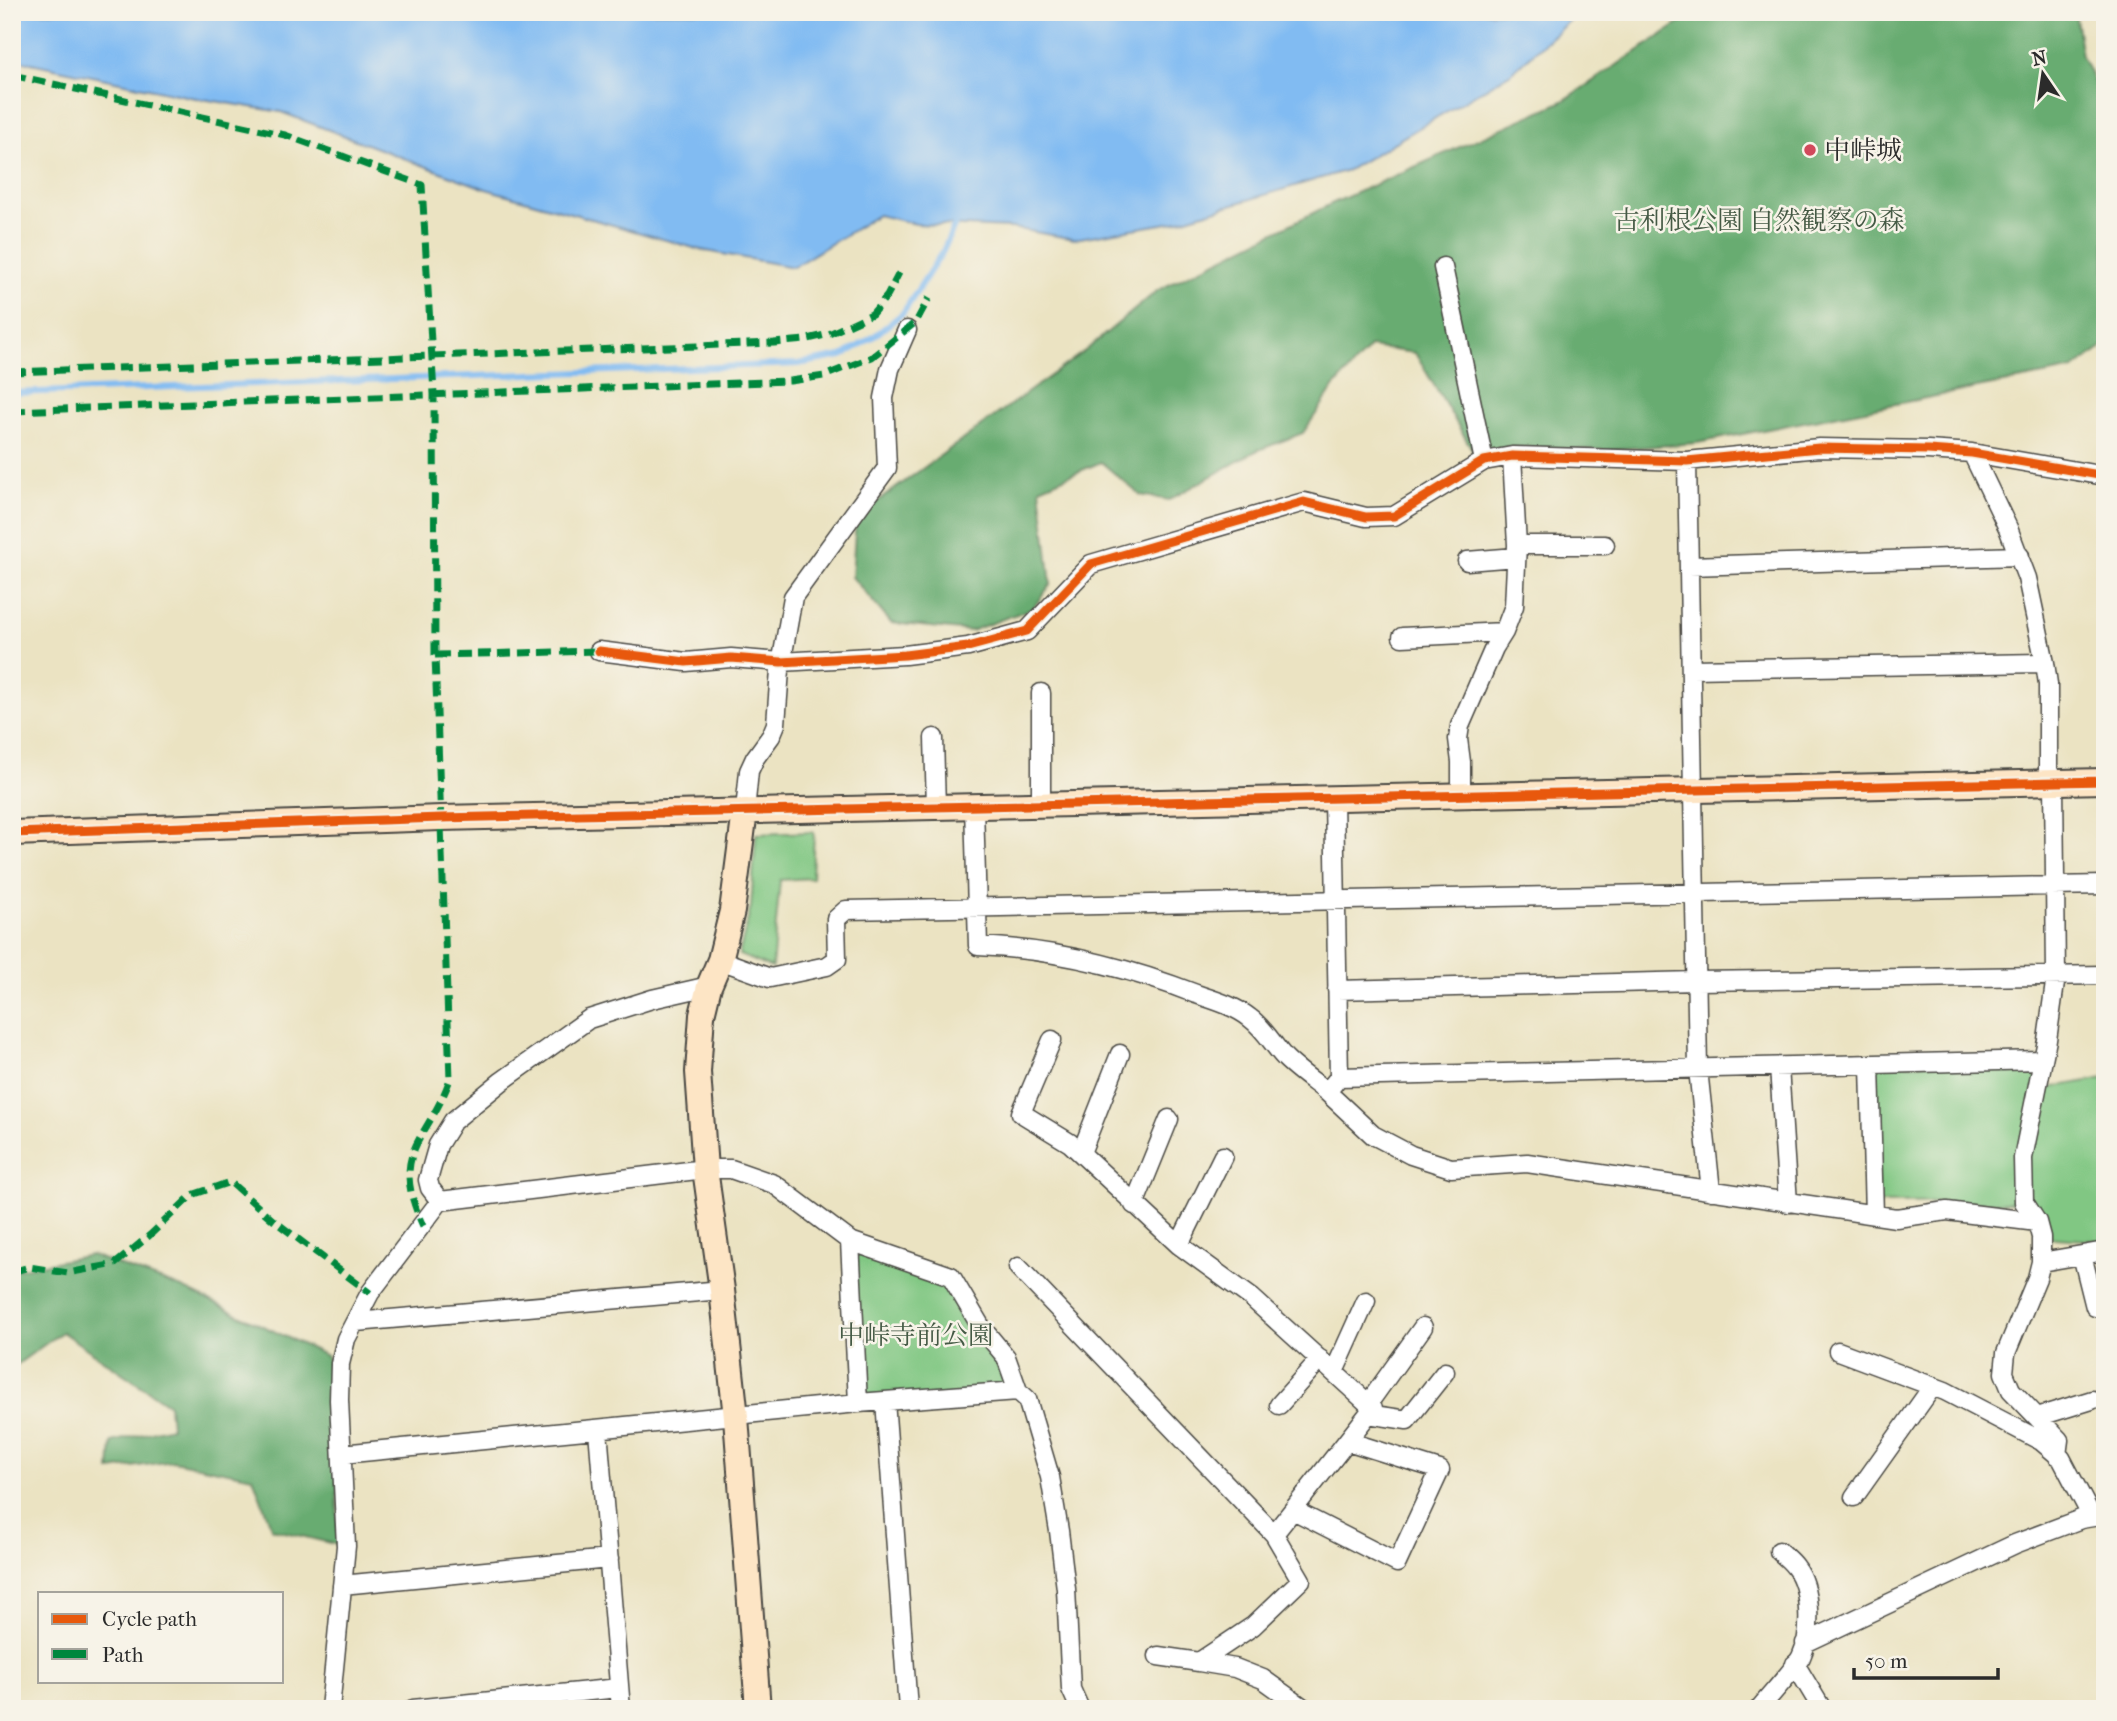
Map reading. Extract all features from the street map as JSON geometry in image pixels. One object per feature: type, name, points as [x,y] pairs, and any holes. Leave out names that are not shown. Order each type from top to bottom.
[{"type":"street","points":[[1443,267],[1484,461]]},
{"type":"street","points":[[758,1709],[736,1416],[705,1169],[698,1072],[702,1015],[732,911],[749,771],[776,724],[781,662],[793,597],[887,468],[884,398],[890,369],[907,330]]},
{"type":"street","points":[[599,651],[686,662],[731,658],[781,662],[905,656],[968,647],[1027,631],[1091,564],[1304,502],[1366,517],[1394,516],[1484,461],[1512,456],[1687,461],[1819,448],[1928,450],[1972,453],[2105,476]]},
{"type":"street","points":[[1972,453],[2020,556],[2027,578],[2048,684],[2048,770],[2054,782],[2056,975],[2047,1040],[2024,1157],[2024,1202],[2037,1222],[2041,1237],[2041,1262],[2038,1278],[2006,1353],[2004,1373],[2011,1390],[2059,1440],[2057,1455]]},
{"type":"street","points":[[1461,795],[1458,739],[1460,726],[1514,606],[1516,551],[1512,456]]},
{"type":"street","points":[[1687,461],[1699,1069],[1711,1191]]},
{"type":"street","points":[[1467,561],[1516,551],[1605,545]]},
{"type":"street","points":[[1689,566],[2020,556]]},
{"type":"street","points":[[1402,637],[1504,632]]},
{"type":"street","points":[[1692,669],[2045,663]]},
{"type":"street","points":[[1041,693],[1041,805]]},
{"type":"street","points":[[934,738],[936,807]]},
{"type":"street","points":[[12,834],[440,818],[2105,781]]},
{"type":"street","points":[[1327,1091],[1339,1077],[1334,798]]},
{"type":"street","points":[[974,806],[978,946],[1010,947],[1074,958],[1151,976],[1248,1016],[1266,1032],[1285,1058],[1327,1091],[1373,1135],[1411,1155],[1451,1168],[1527,1163],[1896,1218],[1947,1210],[2037,1222]]},
{"type":"street","points":[[720,960],[769,978],[827,966],[837,959],[836,919],[846,910],[2105,885]]},
{"type":"street","points":[[1337,990],[2105,975]]},
{"type":"street","points":[[440,1201],[430,1188],[428,1180],[438,1145],[453,1121],[502,1081],[589,1019],[652,999],[709,986]]},
{"type":"street","points":[[1052,1040],[1021,1112],[1070,1143],[1179,1245],[1252,1298],[1334,1372],[1368,1409],[1407,1420],[1445,1372]]},
{"type":"street","points":[[1081,1153],[1120,1054]]},
{"type":"street","points":[[1339,1077],[2042,1060]]},
{"type":"street","points":[[1870,1065],[1874,1215]]},
{"type":"street","points":[[1779,1067],[1788,1203]]},
{"type":"street","points":[[1135,1205],[1169,1119]]},
{"type":"street","points":[[1179,1245],[1223,1156]]},
{"type":"street","points":[[330,1709],[346,1546],[340,1364],[346,1339],[370,1293],[440,1201],[705,1169],[731,1169],[774,1184],[850,1241],[951,1276],[981,1327],[1006,1357],[1018,1391],[1027,1399],[1050,1477],[1066,1589],[1071,1689],[1080,1709]]},
{"type":"street","points":[[850,1241],[858,1403]]},
{"type":"street","points":[[2041,1262],[2105,1251]]},
{"type":"street","points":[[2082,1255],[2095,1307],[2105,1305]]},
{"type":"street","points":[[1018,1267],[1274,1534],[1301,1580],[1253,1626],[1199,1662]]},
{"type":"street","points":[[356,1322],[722,1290]]},
{"type":"street","points":[[1334,1372],[1366,1301]]},
{"type":"street","points":[[1274,1534],[1347,1441],[1423,1327]]},
{"type":"street","points":[[1805,1643],[2015,1544],[2081,1519],[2098,1516],[2062,1458],[2041,1441],[1933,1386],[1838,1351]]},
{"type":"street","points":[[1279,1405],[1320,1359]]},
{"type":"street","points":[[1854,1497],[1933,1386]]},
{"type":"street","points":[[342,1454],[858,1403],[1018,1391]]},
{"type":"street","points":[[2037,1417],[2092,1400]]},
{"type":"street","points":[[885,1401],[908,1709]]},
{"type":"street","points":[[598,1430],[621,1709]]},
{"type":"street","points":[[1293,1510],[1397,1563],[1440,1470],[1347,1441]]},
{"type":"street","points":[[1759,1709],[1800,1658],[1809,1632],[1805,1588],[1797,1568],[1779,1551]]},
{"type":"street","points":[[342,1585],[609,1559]]},
{"type":"street","points":[[1157,1656],[1235,1668],[1263,1679],[1305,1709]]},
{"type":"street","points":[[1795,1664],[1822,1709]]},
{"type":"street","points":[[413,1709],[619,1688]]},
{"type":"green space","name":"古利根公園 自然観察の森","points":[[1696,12],[2075,12],[2082,56],[2105,106],[2105,345],[2074,369],[1697,443],[1606,450],[1508,447],[1475,454],[1415,353],[1370,347],[1334,387],[1303,433],[1256,451],[1169,500],[1140,495],[1101,462],[1040,488],[1051,584],[1033,608],[971,631],[891,623],[852,577],[856,517],[1086,350],[1158,290],[1331,204],[1563,101]]},
{"type":"green space","points":[[814,832],[812,878],[780,880],[772,968],[739,955],[751,907],[756,834]]},
{"type":"green space","points":[[2042,1060],[2037,1090],[2105,1078],[2105,1239],[2100,1241],[2041,1237],[2024,1202],[1874,1203],[1870,1065]]},
{"type":"green space","name":"中峠寺前公園","points":[[850,1241],[951,1276],[1018,1391],[858,1403]]},
{"type":"green space","points":[[91,1255],[182,1288],[327,1356],[336,1393],[338,1545],[272,1529],[253,1477],[173,1461],[110,1470],[112,1442],[171,1427],[169,1405],[62,1332],[12,1368],[12,1270]]},
{"type":"water","points":[[12,12],[1576,12],[1511,73],[1348,170],[1174,222],[1074,239],[1012,228],[916,224],[878,215],[793,267],[701,250],[486,189],[281,112],[190,97],[12,59]]},
{"type":"waterway","points":[[12,393],[798,364],[842,356],[873,337],[903,313],[943,251],[957,220]]},
{"type":"marked path","points":[[12,75],[285,135],[422,185],[434,394],[435,655],[450,1079],[410,1163],[409,1180],[413,1200],[423,1226]]},
{"type":"marked path","points":[[12,372],[804,340],[829,334],[872,314],[887,296],[899,273]]},
{"type":"marked path","points":[[12,411],[790,381],[824,376],[872,357],[916,322],[929,298]]},
{"type":"marked path","points":[[435,655],[599,651]]},
{"type":"marked path","points":[[12,1272],[29,1267],[68,1273],[115,1264],[192,1195],[230,1182],[273,1220],[370,1293]]},
{"type":"cycle path","points":[[599,651],[686,662],[731,658],[781,662],[905,655],[968,647],[1027,631],[1091,564],[1304,502],[1366,517],[1394,516],[1484,461],[1512,456],[1687,461],[1819,448],[1928,450],[1972,453],[2105,476]]},
{"type":"cycle path","points":[[12,833],[441,818],[2105,781]]},
{"type":"place","name":"中峠城","points":[[1810,150]]}]
